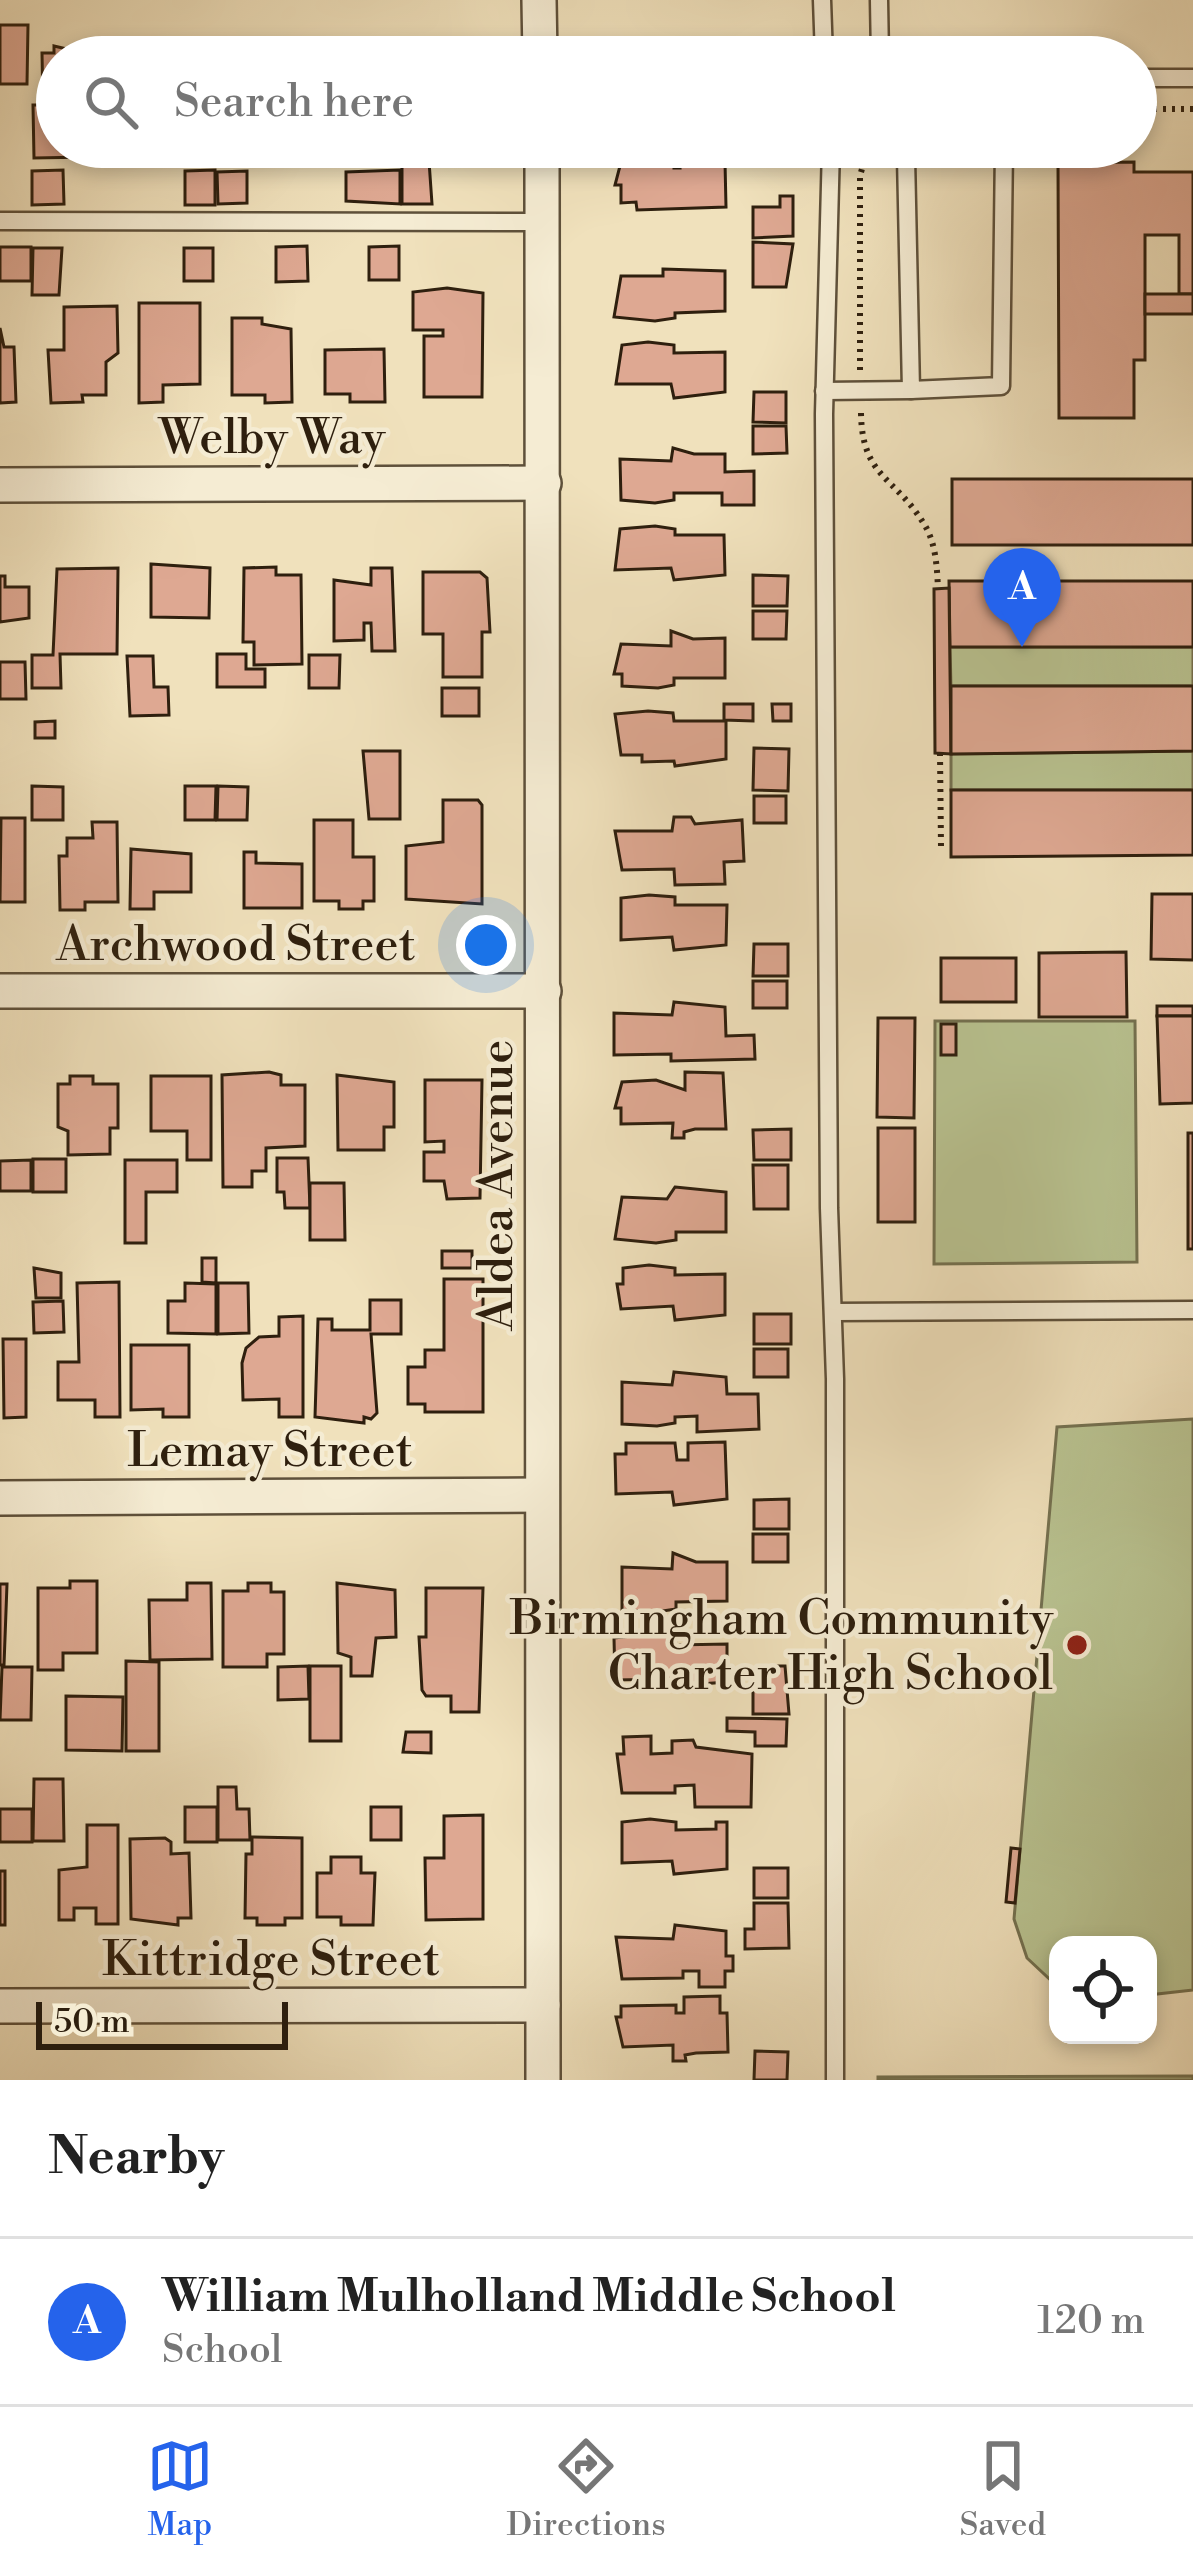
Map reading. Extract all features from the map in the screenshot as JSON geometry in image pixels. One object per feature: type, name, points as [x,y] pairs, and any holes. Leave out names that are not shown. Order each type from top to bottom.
[{"type":"street","points":[[539,0],[540,36]]},
{"type":"street","name":"Aldea Avenue","points":[[543,168],[543,2080]]},
{"type":"street","name":"Welby Way","points":[[0,485],[544,483]]},
{"type":"street","name":"Archwood Street","points":[[0,991],[544,991]]},
{"type":"street","name":"Lemay Street","points":[[0,1498],[541,1496]]},
{"type":"street","name":"Kittridge Street","points":[[0,2006],[543,2005]]},
{"type":"lane","points":[[823,0],[824,36]]},
{"type":"lane","points":[[879,0],[880,36]]},
{"type":"lane","points":[[1157,78],[1193,78]]},
{"type":"lane","points":[[830,168],[824,391],[828,1186],[834,1312],[835,2080]]},
{"type":"lane","points":[[906,168],[910,389]]},
{"type":"lane","points":[[824,391],[1001,386],[1004,168]]},
{"type":"lane","points":[[0,221],[544,222]]},
{"type":"lane","points":[[834,1312],[1193,1310]]},
{"type":"path","points":[[1157,110],[1193,109]]},
{"type":"path","points":[[862,168],[861,447],[873,469],[925,524],[936,556],[938,589]]},
{"type":"path","points":[[940,753],[941,848]]},
{"type":"green space","points":[[950,647],[1193,647],[1193,686],[951,686]]},
{"type":"green space","points":[[1193,751],[1193,790],[951,790],[951,754]]},
{"type":"green space","points":[[935,1021],[1135,1021],[1137,1262],[934,1264]]},
{"type":"green space","points":[[1193,1419],[1193,1990],[1157,1994],[1157,1936],[1049,1936],[1049,1979],[1027,1958],[1014,1919],[1057,1427]]},
{"type":"green space","points":[[1193,2076],[1193,2080],[878,2080],[878,2077]]},
{"type":"building","points":[[0,25],[28,25],[27,84],[0,84]]},
{"type":"building","points":[[36,105],[36,158],[34,158]]},
{"type":"building","points":[[402,168],[429,168],[432,204],[402,204]]},
{"type":"building","points":[[619,168],[725,168],[726,207],[637,210],[636,202],[621,203],[621,185],[615,185]]},
{"type":"building","points":[[1058,168],[1193,172],[1193,294],[1179,294],[1179,235],[1145,235],[1145,360],[1134,360],[1134,418],[1059,418]]},
{"type":"building","points":[[63,170],[64,204],[32,205],[32,171]]},
{"type":"building","points":[[215,170],[215,205],[185,205],[185,171]]},
{"type":"building","points":[[400,170],[400,204],[346,201],[346,172]]},
{"type":"building","points":[[247,171],[247,203],[218,204],[217,172]]},
{"type":"building","points":[[780,196],[793,196],[793,236],[753,238],[753,207],[780,207]]},
{"type":"building","points":[[753,242],[793,244],[786,287],[753,287]]},
{"type":"building","points":[[307,246],[308,281],[276,282],[276,247]]},
{"type":"building","points":[[399,246],[399,280],[369,280],[369,247]]},
{"type":"building","points":[[0,247],[31,247],[31,281],[0,281]]},
{"type":"building","points":[[33,248],[62,248],[59,295],[32,295]]},
{"type":"building","points":[[184,248],[213,248],[213,281],[184,281]]},
{"type":"building","points":[[663,269],[725,271],[725,311],[675,313],[675,318],[655,321],[614,317],[621,276],[663,276]]},
{"type":"building","points":[[447,288],[483,293],[482,397],[424,397],[424,336],[443,336],[443,330],[413,330],[413,292]]},
{"type":"building","points":[[1145,294],[1193,294],[1193,314],[1145,314]]},
{"type":"building","points":[[139,303],[200,303],[200,384],[163,385],[163,402],[139,403]]},
{"type":"building","points":[[117,306],[118,353],[106,362],[106,395],[82,395],[83,402],[51,403],[48,350],[64,350],[64,307]]},
{"type":"building","points":[[232,318],[262,318],[262,324],[291,329],[292,402],[265,403],[265,395],[232,395]]},
{"type":"building","points":[[0,328],[4,347],[14,347],[16,402],[0,403]]},
{"type":"building","points":[[622,345],[674,345],[674,353],[725,352],[725,392],[674,398],[671,384],[616,384]]},
{"type":"building","points":[[384,349],[385,402],[350,402],[350,394],[325,394],[325,350]]},
{"type":"building","points":[[754,392],[786,392],[786,423],[753,422]]},
{"type":"building","points":[[753,426],[786,426],[787,453],[753,454]]},
{"type":"building","points":[[673,448],[725,454],[725,472],[754,471],[754,505],[722,505],[722,493],[674,493],[674,500],[655,503],[621,500],[620,459],[671,461]]},
{"type":"building","points":[[952,479],[1193,479],[1193,545],[952,545]]},
{"type":"building","points":[[620,529],[675,529],[675,535],[724,535],[725,575],[674,580],[671,568],[615,570]]},
{"type":"building","points":[[151,564],[210,568],[209,618],[151,617]]},
{"type":"building","points":[[276,567],[276,575],[301,575],[302,664],[254,665],[254,642],[243,642],[244,568]]},
{"type":"building","points":[[118,568],[117,654],[60,654],[61,688],[32,688],[32,655],[53,655],[57,569]]},
{"type":"building","points":[[371,568],[392,568],[395,651],[372,651],[371,623],[364,623],[364,640],[334,641],[334,580],[371,585]]},
{"type":"building","points":[[423,572],[480,572],[487,578],[490,632],[482,632],[482,677],[443,677],[443,634],[423,634]]},
{"type":"building","points":[[753,575],[788,576],[787,606],[753,606]]},
{"type":"building","points":[[0,576],[5,576],[5,587],[29,587],[29,618],[0,622]]},
{"type":"building","points":[[949,581],[1193,581],[1193,647],[950,647]]},
{"type":"building","points":[[949,588],[951,754],[935,753],[934,589]]},
{"type":"building","points":[[753,611],[787,611],[786,639],[753,639]]},
{"type":"building","points":[[671,631],[693,639],[725,638],[725,678],[674,678],[674,685],[658,688],[622,686],[622,674],[614,674],[621,644],[671,646]]},
{"type":"building","points":[[217,654],[246,654],[246,669],[265,669],[265,687],[217,687]]},
{"type":"building","points":[[309,655],[340,655],[339,688],[309,688]]},
{"type":"building","points":[[127,656],[153,656],[154,687],[168,687],[169,715],[130,716]]},
{"type":"building","points":[[0,662],[25,662],[26,699],[0,699]]},
{"type":"building","points":[[951,686],[1193,686],[1193,751],[951,754]]},
{"type":"building","points":[[442,688],[479,688],[479,716],[442,716]]},
{"type":"building","points":[[724,704],[753,704],[753,721],[724,720]]},
{"type":"building","points":[[772,704],[791,704],[791,721],[773,721]]},
{"type":"building","points":[[673,713],[674,721],[726,721],[726,759],[675,766],[674,761],[642,762],[642,755],[621,755],[615,714]]},
{"type":"building","points":[[55,721],[55,738],[35,738],[35,722]]},
{"type":"building","points":[[754,748],[789,749],[788,791],[753,790]]},
{"type":"building","points":[[363,751],[400,751],[400,819],[369,819]]},
{"type":"building","points":[[32,786],[63,787],[63,820],[32,820]]},
{"type":"building","points":[[185,786],[216,786],[215,820],[185,820]]},
{"type":"building","points":[[218,786],[248,787],[247,820],[217,820]]},
{"type":"building","points":[[951,790],[1193,790],[1193,855],[951,857]]},
{"type":"building","points":[[754,796],[786,796],[786,823],[754,823]]},
{"type":"building","points":[[443,800],[478,800],[482,805],[482,904],[406,899],[406,846],[443,842]]},
{"type":"building","points":[[674,817],[691,817],[695,824],[742,820],[744,861],[724,862],[725,884],[675,885],[674,869],[622,870],[615,831],[672,831]]},
{"type":"building","points":[[1,818],[25,818],[25,902],[0,902]]},
{"type":"building","points":[[314,820],[353,820],[353,857],[374,857],[374,901],[363,901],[363,909],[339,909],[339,901],[314,901]]},
{"type":"building","points":[[92,822],[117,822],[118,902],[85,902],[85,910],[60,910],[59,856],[67,856],[67,838],[93,838]]},
{"type":"building","points":[[131,849],[191,854],[191,892],[154,892],[154,909],[130,909]]},
{"type":"building","points":[[244,852],[256,852],[256,863],[302,864],[302,908],[244,908]]},
{"type":"building","points":[[1152,894],[1193,894],[1193,960],[1151,959]]},
{"type":"building","points":[[675,897],[675,905],[727,905],[726,945],[674,950],[672,937],[621,940],[621,898]]},
{"type":"building","points":[[754,944],[788,944],[788,976],[753,976]]},
{"type":"building","points":[[1126,952],[1127,1017],[1039,1017],[1039,953]]},
{"type":"building","points":[[941,958],[1016,958],[1016,1002],[941,1002]]},
{"type":"building","points":[[753,981],[787,981],[787,1008],[753,1008]]},
{"type":"building","points":[[674,1002],[725,1007],[726,1036],[754,1035],[755,1059],[671,1061],[671,1054],[614,1055],[614,1013],[672,1015]]},
{"type":"building","points":[[1157,1006],[1193,1006],[1193,1016],[1157,1016]]},
{"type":"building","points":[[1157,1016],[1193,1016],[1193,1103],[1160,1104]]},
{"type":"building","points":[[878,1018],[915,1018],[914,1118],[877,1117]]},
{"type":"building","points":[[941,1024],[956,1024],[956,1055],[941,1055]]},
{"type":"building","points":[[685,1072],[723,1073],[726,1129],[695,1129],[684,1132],[684,1138],[672,1138],[673,1123],[621,1124],[621,1108],[615,1108],[622,1082],[656,1080],[685,1090]]},
{"type":"building","points":[[222,1075],[281,1075],[281,1085],[305,1085],[305,1146],[266,1148],[266,1171],[252,1171],[252,1187],[223,1187]]},
{"type":"building","points":[[337,1075],[394,1082],[394,1127],[384,1127],[384,1150],[338,1150]]},
{"type":"building","points":[[70,1076],[93,1076],[93,1084],[118,1084],[118,1128],[110,1128],[110,1154],[68,1155],[68,1131],[58,1127],[58,1084],[70,1084]]},
{"type":"building","points":[[151,1076],[211,1076],[211,1160],[187,1160],[187,1131],[151,1131]]},
{"type":"building","points":[[425,1080],[482,1080],[480,1198],[447,1199],[444,1181],[424,1181],[424,1152],[444,1152],[444,1141],[425,1142]]},
{"type":"building","points":[[878,1128],[915,1128],[915,1222],[878,1222]]},
{"type":"building","points":[[791,1129],[791,1160],[754,1160],[753,1130]]},
{"type":"building","points":[[1188,1133],[1193,1133],[1193,1249],[1188,1249]]},
{"type":"building","points":[[277,1158],[308,1158],[310,1208],[285,1208],[284,1192],[277,1192]]},
{"type":"building","points":[[33,1159],[66,1159],[66,1192],[33,1192]]},
{"type":"building","points":[[31,1160],[31,1191],[0,1191],[0,1161]]},
{"type":"building","points":[[125,1160],[177,1160],[177,1192],[146,1192],[146,1243],[125,1243]]},
{"type":"building","points":[[753,1165],[788,1165],[788,1209],[754,1209]]},
{"type":"building","points":[[310,1183],[344,1183],[345,1240],[310,1240]]},
{"type":"building","points":[[675,1187],[726,1192],[726,1232],[676,1232],[676,1240],[656,1243],[615,1239],[622,1197],[667,1199]]},
{"type":"building","points":[[442,1251],[472,1251],[472,1268],[442,1268]]},
{"type":"building","points":[[202,1258],[216,1258],[216,1283],[202,1282]]},
{"type":"building","points":[[34,1268],[61,1273],[61,1298],[36,1298]]},
{"type":"building","points":[[623,1268],[675,1268],[675,1275],[725,1274],[725,1315],[675,1320],[673,1306],[621,1309],[617,1284],[623,1284]]},
{"type":"building","points":[[444,1279],[483,1279],[483,1412],[425,1412],[425,1404],[408,1404],[408,1367],[425,1367],[425,1350],[444,1350]]},
{"type":"building","points":[[119,1282],[120,1417],[95,1417],[95,1400],[58,1400],[58,1362],[79,1362],[77,1283]]},
{"type":"building","points":[[185,1283],[216,1284],[216,1334],[168,1333],[168,1301],[185,1301]]},
{"type":"building","points":[[218,1283],[248,1283],[249,1333],[218,1334]]},
{"type":"building","points":[[370,1300],[401,1300],[401,1334],[371,1334],[377,1413],[371,1419],[364,1417],[364,1423],[315,1417],[318,1319],[332,1319],[332,1330],[370,1330]]},
{"type":"building","points":[[63,1301],[64,1332],[34,1333],[33,1302]]},
{"type":"building","points":[[754,1314],[791,1314],[791,1344],[754,1344]]},
{"type":"building","points":[[303,1316],[303,1417],[279,1417],[279,1399],[243,1400],[242,1363],[246,1348],[259,1337],[279,1336],[279,1317]]},
{"type":"building","points":[[3,1339],[26,1339],[26,1417],[4,1418]]},
{"type":"building","points":[[131,1345],[189,1345],[189,1417],[163,1417],[163,1409],[131,1410]]},
{"type":"building","points":[[754,1349],[788,1349],[788,1377],[754,1377]]},
{"type":"building","points":[[674,1372],[726,1377],[727,1394],[758,1394],[759,1429],[697,1432],[697,1416],[675,1417],[675,1423],[657,1426],[622,1424],[622,1382],[672,1385]]},
{"type":"building","points":[[725,1442],[727,1499],[674,1505],[672,1492],[616,1494],[615,1454],[626,1454],[626,1443],[675,1443],[677,1460],[688,1460],[688,1443]]},
{"type":"building","points":[[789,1499],[789,1529],[754,1529],[754,1500]]},
{"type":"building","points":[[753,1534],[788,1534],[788,1562],[753,1562]]},
{"type":"building","points":[[673,1553],[696,1562],[727,1562],[727,1601],[676,1602],[676,1609],[656,1612],[622,1610],[622,1567],[672,1569]]},
{"type":"building","points":[[70,1581],[97,1581],[97,1653],[63,1653],[63,1670],[38,1670],[38,1588],[70,1588]]},
{"type":"building","points":[[187,1583],[211,1583],[212,1659],[150,1660],[149,1600],[187,1600]]},
{"type":"building","points":[[248,1583],[271,1583],[271,1592],[284,1592],[284,1654],[267,1654],[267,1667],[223,1667],[223,1591],[248,1591]]},
{"type":"building","points":[[337,1583],[395,1590],[396,1637],[376,1638],[372,1676],[351,1676],[351,1657],[338,1653]]},
{"type":"building","points":[[0,1584],[7,1584],[4,1665],[0,1665]]},
{"type":"building","points":[[426,1588],[483,1588],[479,1712],[451,1712],[451,1696],[426,1696],[422,1690],[419,1637],[426,1637]]},
{"type":"building","points":[[676,1637],[676,1645],[727,1644],[727,1682],[673,1686],[673,1679],[615,1680],[614,1638]]},
{"type":"building","points":[[126,1661],[159,1662],[159,1751],[126,1751]]},
{"type":"building","points":[[308,1666],[309,1699],[278,1700],[278,1667]]},
{"type":"building","points":[[310,1666],[341,1666],[341,1741],[310,1741]]},
{"type":"building","points":[[761,1666],[785,1666],[789,1714],[753,1714],[753,1684],[761,1684]]},
{"type":"building","points":[[2,1667],[32,1667],[31,1720],[0,1720]]},
{"type":"building","points":[[66,1696],[123,1697],[122,1751],[66,1750]]},
{"type":"building","points":[[727,1718],[787,1719],[786,1746],[755,1746],[755,1732],[727,1731]]},
{"type":"building","points":[[406,1732],[431,1732],[431,1753],[403,1752]]},
{"type":"building","points":[[651,1736],[651,1754],[672,1753],[672,1741],[693,1740],[696,1747],[752,1754],[751,1807],[695,1807],[694,1785],[675,1786],[675,1793],[622,1793],[617,1754],[624,1754],[623,1737]]},
{"type":"building","points":[[34,1779],[63,1779],[64,1841],[33,1841]]},
{"type":"building","points":[[218,1787],[236,1787],[237,1809],[249,1809],[250,1840],[218,1840]]},
{"type":"building","points":[[185,1807],[217,1807],[217,1842],[185,1842]]},
{"type":"building","points":[[371,1807],[401,1807],[401,1840],[371,1840]]},
{"type":"building","points":[[0,1809],[32,1809],[32,1842],[0,1842]]},
{"type":"building","points":[[483,1815],[483,1919],[426,1920],[425,1858],[444,1858],[444,1816]]},
{"type":"building","points":[[622,1822],[676,1822],[676,1830],[716,1829],[716,1822],[727,1822],[727,1869],[674,1874],[672,1861],[622,1863]]},
{"type":"building","points":[[87,1825],[118,1825],[118,1924],[96,1924],[96,1908],[74,1908],[74,1920],[59,1920],[59,1870],[87,1867]]},
{"type":"building","points":[[252,1837],[302,1838],[302,1918],[285,1918],[285,1925],[257,1925],[257,1918],[245,1918],[246,1854],[252,1854]]},
{"type":"building","points":[[130,1839],[171,1842],[171,1854],[189,1853],[191,1918],[178,1918],[178,1925],[131,1919]]},
{"type":"building","points":[[1011,1848],[1020,1849],[1015,1903],[1006,1902]]},
{"type":"building","points":[[331,1857],[361,1857],[361,1873],[375,1873],[373,1925],[341,1925],[341,1917],[317,1917],[317,1873],[331,1873]]},
{"type":"building","points":[[754,1868],[788,1868],[788,1898],[754,1898]]},
{"type":"building","points":[[0,1871],[5,1871],[5,1925],[0,1925]]},
{"type":"building","points":[[754,1903],[788,1903],[789,1948],[745,1949],[745,1929],[754,1929]]},
{"type":"building","points":[[675,1925],[726,1931],[726,1956],[733,1956],[733,1971],[725,1971],[725,1987],[699,1987],[699,1971],[683,1971],[683,1978],[622,1979],[616,1937],[673,1939]]},
{"type":"building","points":[[720,1996],[720,2013],[727,2013],[728,2052],[696,2053],[685,2055],[686,2061],[673,2061],[673,2045],[623,2047],[616,2017],[621,2017],[621,2006],[676,2005],[676,2013],[684,2013],[684,1997]]},
{"type":"building","points":[[755,2051],[788,2052],[787,2080],[754,2080]]},
{"type":"place","name":"William Mulholland Middle School","points":[[1022,647]]},
{"type":"place","name":"Birmingham Community Charter High School","points":[[1077,1645]]}]
